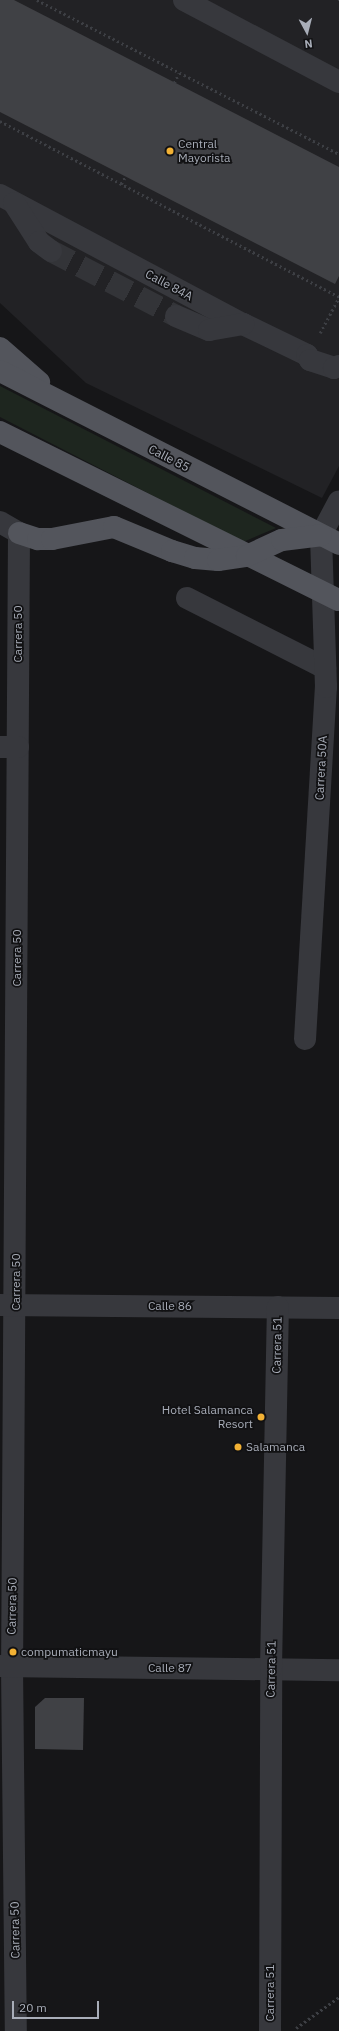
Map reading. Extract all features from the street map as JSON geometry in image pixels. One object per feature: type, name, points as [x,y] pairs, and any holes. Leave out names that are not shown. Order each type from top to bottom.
[{"type":"main road","points":[[0,348],[64,404]]},
{"type":"main road","name":"Calle 85","points":[[0,371],[330,539]]},
{"type":"main road","points":[[0,432],[247,556],[331,596]]},
{"type":"main road","points":[[19,533],[38,539],[52,539],[114,527],[195,558],[218,560],[247,556],[282,540],[330,539]]},
{"type":"street","points":[[184,0],[339,82]]},
{"type":"street","points":[[7,199],[39,242],[51,251]]},
{"type":"street","name":"Calle 84A","points":[[7,199],[243,324],[307,355],[310,360],[334,368],[339,366]]},
{"type":"street","points":[[176,316],[209,330],[243,324]]},
{"type":"street","name":"Carrera 50A","points":[[305,1039],[325,668],[331,596],[330,539],[339,501]]},
{"type":"street","points":[[0,522],[19,533]]},
{"type":"street","name":"Carrera 50","points":[[16,2031],[6,1666],[9,747],[19,533]]},
{"type":"street","points":[[187,598],[325,668]]},
{"type":"street","name":"Calle 86","points":[[8,1305],[339,1308]]},
{"type":"street","name":"Carrera 51","points":[[270,2031],[271,1668],[278,1307]]},
{"type":"street","name":"Calle 87","points":[[6,1666],[339,1670]]},
{"type":"path","points":[[37,0],[339,154]]},
{"type":"path","points":[[174,83],[179,73]]},
{"type":"path","points":[[0,121],[339,297],[307,355]]},
{"type":"path","points":[[121,184],[125,176]]},
{"type":"path","points":[[291,2031],[339,1996]]},
{"type":"shaded area","name":"Central Mayorista","points":[[0,0],[339,0],[339,466],[322,498],[86,383],[0,303]]},
{"type":"shaded area","points":[[0,386],[276,528],[243,542],[0,417]]},
{"type":"building","points":[[0,0],[14,0],[339,167],[339,276],[335,284],[0,112]]},
{"type":"building","points":[[45,1698],[84,1698],[83,1750],[35,1749],[35,1707]]},
{"type":"tunnel","points":[[51,251],[176,316]]},
{"type":"place","name":"Central Mayorista","points":[[170,151]]},
{"type":"place","name":"Hotel Salamanca Resort","points":[[261,1417]]},
{"type":"place","name":"Salamanca","points":[[238,1447]]},
{"type":"place","name":"compumaticmayu","points":[[13,1652]]}]
